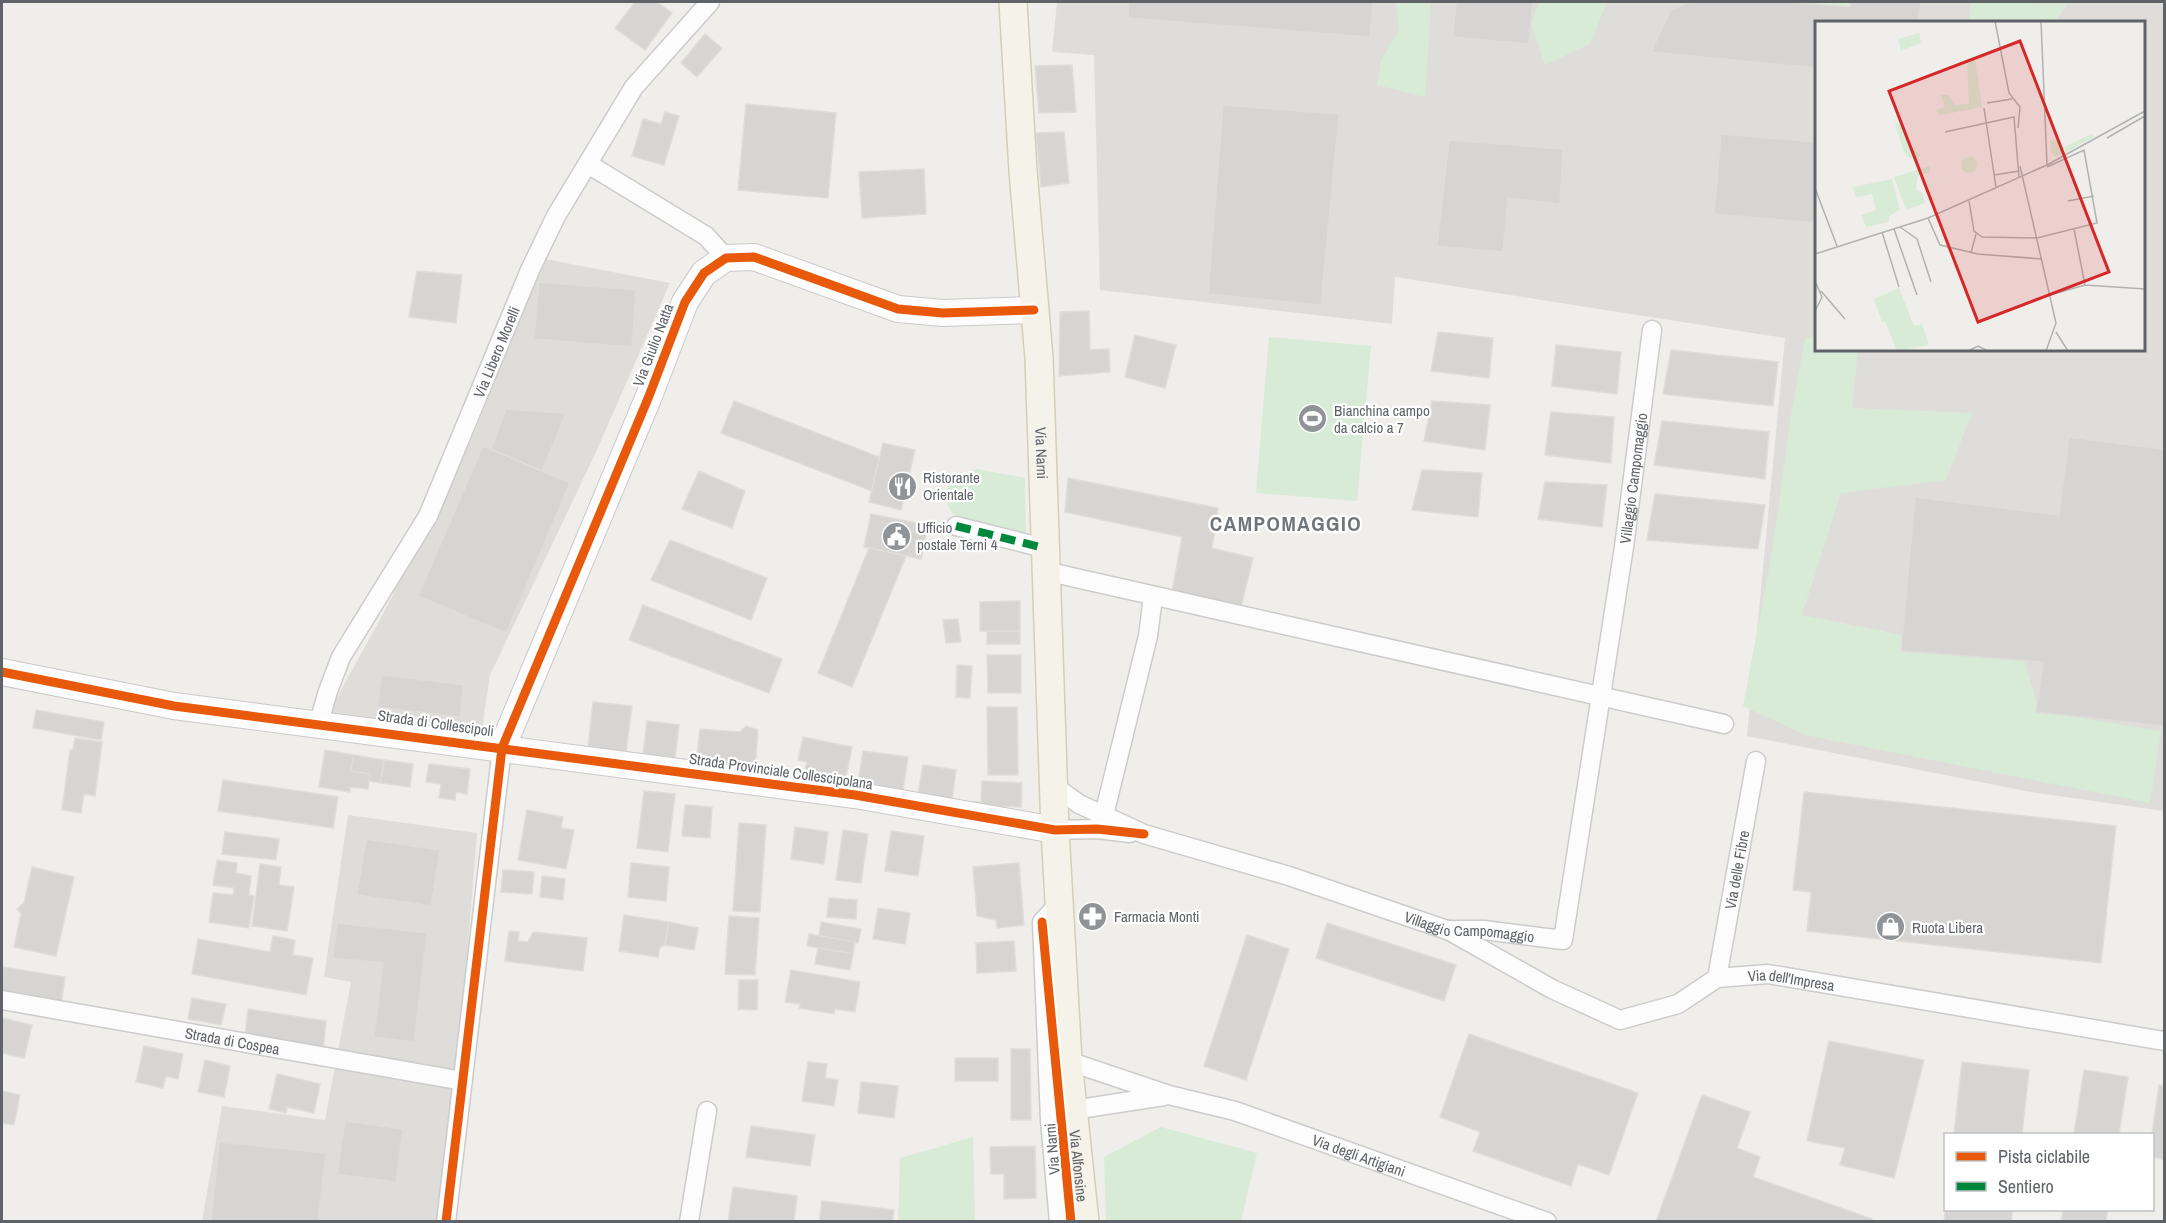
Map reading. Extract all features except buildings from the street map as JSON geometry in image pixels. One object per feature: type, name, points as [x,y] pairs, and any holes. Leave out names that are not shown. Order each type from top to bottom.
[{"type":"main road","name":"Via Narni","points":[[1013,2],[1039,358],[1055,830],[1068,1061],[1073,1110]]},
{"type":"main road","name":"Via Alfonsine","points":[[1073,1110],[1085,1221]]},
{"type":"street","name":"Via Libero Morelli","points":[[319,723],[328,691],[342,657],[428,516],[530,270],[556,216],[634,87],[710,2]]},
{"type":"street","points":[[588,164],[706,236],[726,258],[754,256],[898,309],[943,313],[1034,310]]},
{"type":"street","name":"Via Giulio Natta","points":[[501,747],[650,396],[685,302],[704,273],[726,258]]},
{"type":"street","name":"Villaggio Campomaggio","points":[[1054,786],[1080,804],[1144,834],[1289,876],[1447,930],[1484,930],[1563,940],[1624,548],[1652,330]]},
{"type":"street","points":[[956,526],[1153,597],[1724,724]]},
{"type":"street","points":[[1104,815],[1148,636],[1153,597]]},
{"type":"street","name":"Strada di Collescipoli","points":[[2,675],[174,706],[501,747],[446,1221]]},
{"type":"street","name":"Strada Provinciale Collescipolana","points":[[501,747],[855,795],[1055,830]]},
{"type":"street","name":"Via delle Fibre","points":[[1717,978],[1756,761]]},
{"type":"street","name":"Villaggio Campomaggio","points":[[1055,830],[1097,830],[1144,834]]},
{"type":"street","name":"Via Narni","points":[[1059,1221],[1050,1120],[1042,922],[1060,903]]},
{"type":"street","name":"Via dell'Impresa","points":[[1447,930],[1552,989],[1620,1020],[1678,1004],[1717,978],[1768,974],[2164,1041]]},
{"type":"street","name":"Strada di Cospea","points":[[2,1000],[463,1081]]},
{"type":"street","name":"Via degli Artigiani","points":[[1068,1061],[1169,1095],[1235,1110],[1547,1221]]},
{"type":"street","name":"Via degli Artigiani","points":[[1073,1110],[1169,1095]]},
{"type":"street","points":[[689,1221],[707,1112]]},
{"type":"shaded area","points":[[1057,2],[2164,2],[2164,811],[2031,792],[1747,736],[1785,338],[1395,277],[1392,324],[1100,290],[1094,55],[1052,52]]},
{"type":"shaded area","points":[[545,259],[670,283],[596,452],[490,675],[478,756],[315,737],[383,614],[473,436]]},
{"type":"shaded area","points":[[348,815],[477,833],[446,1221],[202,1222],[222,1106],[325,1120],[351,982],[324,977]]},
{"type":"green space","points":[[1396,2],[1431,2],[1425,97],[1377,85],[1381,60],[1399,30]]},
{"type":"green space","points":[[1539,2],[1607,2],[1590,44],[1545,65],[1531,24]]},
{"type":"green space","points":[[1773,2],[1866,2],[1865,5],[1820,10]]},
{"type":"green space","points":[[1971,2],[2067,4],[2056,21],[1969,21]]},
{"type":"green space","points":[[1815,335],[1815,351],[1858,351],[1852,408],[1972,413],[1946,480],[1841,493],[1802,615],[2024,659],[2039,711],[2161,731],[2150,803],[1805,735],[1743,706],[1772,552],[1792,409],[1805,339]]},
{"type":"green space","name":"Bianchina campo da calcio a 7","points":[[1269,337],[1371,346],[1357,501],[1256,493]]},
{"type":"green space","points":[[977,469],[1025,478],[1026,540],[983,530],[957,517],[949,508],[946,496],[950,481]]},
{"type":"green space","points":[[1161,1127],[1257,1153],[1241,1221],[1106,1221],[1104,1157]]},
{"type":"green space","points":[[973,1137],[975,1221],[898,1221],[900,1158]]},
{"type":"marked path","points":[[956,526],[1044,548]]},
{"type":"cycle path","points":[[446,1222],[502,748],[649,396],[685,302],[704,273],[726,258],[754,257],[898,309],[943,313],[1034,310]]},
{"type":"cycle path","points":[[2,672],[174,706],[855,795],[1055,830],[1097,829],[1144,834]]},
{"type":"cycle path","points":[[1042,922],[1071,1222]]},
{"type":"place","name":"Bianchina campo da calcio a 7","points":[[1313,419]]},
{"type":"place","name":"Ristorante Orientale","points":[[902,486]]},
{"type":"place","name":"Ufficio postale Terni 4","points":[[896,536]]},
{"type":"place","name":"Farmacia Monti","points":[[1093,916]]},
{"type":"place","name":"Ruota Libera","points":[[1891,927]]},
{"type":"district","name":"CAMPOMAGGIO","points":[[1286,523]]}]
